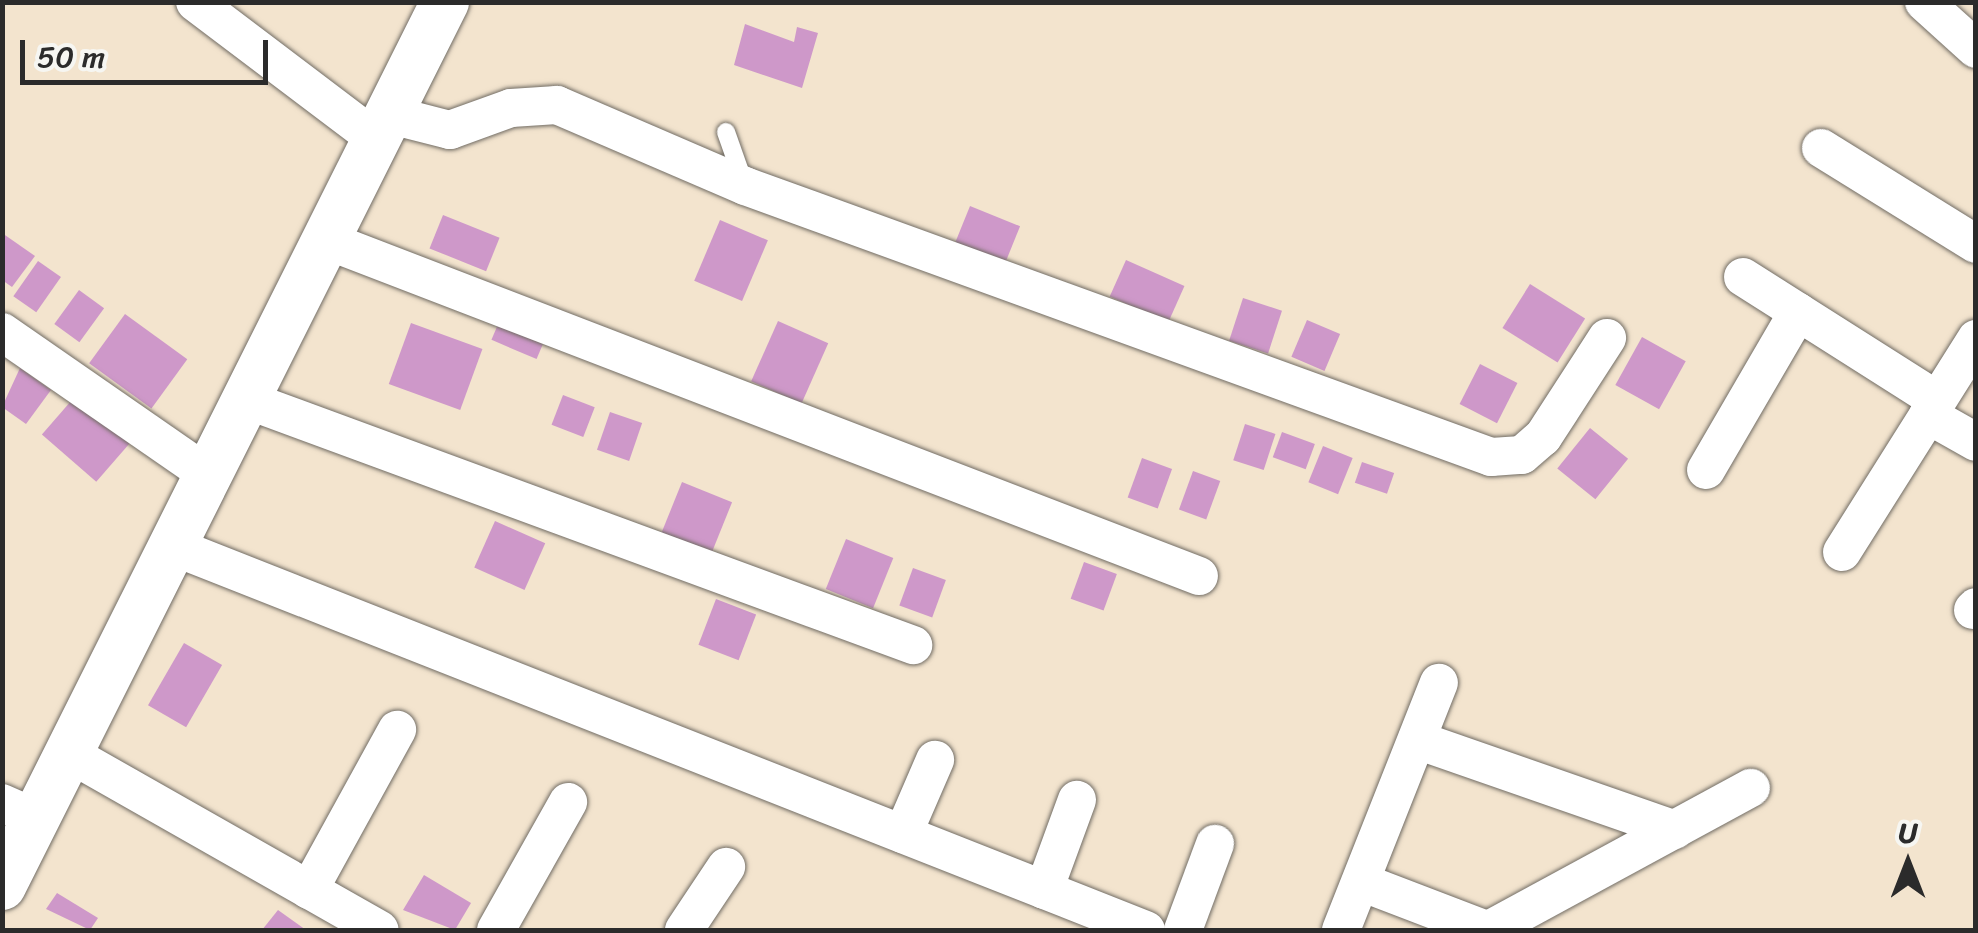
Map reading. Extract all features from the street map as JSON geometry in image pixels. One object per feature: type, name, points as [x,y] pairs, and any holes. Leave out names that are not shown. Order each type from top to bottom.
[{"type":"street","points":[[195,2],[385,128],[450,130],[511,108],[557,106],[745,186],[1491,458],[1522,455],[1543,436],[1607,338]]},
{"type":"street","points":[[2,886],[20,810],[70,754],[207,474],[331,242],[445,2]]},
{"type":"street","points":[[1924,2],[1976,49]]},
{"type":"street","points":[[1821,148],[1976,244]]},
{"type":"street","points":[[331,242],[1199,576]]},
{"type":"street","points":[[1743,277],[1798,312],[1976,442]]},
{"type":"street","points":[[1706,470],[1798,312]]},
{"type":"street","points":[[2,332],[207,474]]},
{"type":"street","points":[[1842,552],[1976,338]]},
{"type":"street","points":[[247,400],[913,646]]},
{"type":"street","points":[[172,546],[1146,930]]},
{"type":"street","points":[[1341,930],[1440,683]]},
{"type":"street","points":[[309,890],[397,730]]},
{"type":"street","points":[[1417,740],[1675,830]]},
{"type":"street","points":[[70,754],[380,930]]},
{"type":"street","points":[[903,834],[935,760]]},
{"type":"street","points":[[1360,882],[1488,930],[1751,788]]},
{"type":"street","points":[[1044,890],[1078,800]]},
{"type":"street","points":[[496,930],[568,802]]},
{"type":"street","points":[[1183,930],[1214,844]]},
{"type":"street","points":[[684,930],[726,867]]},
{"type":"lane","points":[[726,132],[745,186]]},
{"type":"building","points":[[745,24],[794,42],[797,27],[818,33],[802,88],[734,65]]},
{"type":"building","points":[[970,206],[1020,226],[1005,263],[955,243]]},
{"type":"building","points":[[443,215],[500,238],[486,271],[430,248]]},
{"type":"building","points":[[720,220],[768,240],[742,301],[694,281]]},
{"type":"building","points":[[2,233],[35,256],[12,287],[2,280]]},
{"type":"building","points":[[1126,260],[1184,286],[1168,323],[1110,297]]},
{"type":"building","points":[[38,261],[61,277],[36,312],[13,296]]},
{"type":"building","points":[[1530,284],[1585,318],[1558,363],[1502,328]]},
{"type":"building","points":[[79,290],[104,308],[79,342],[54,324]]},
{"type":"building","points":[[1243,298],[1282,311],[1268,353],[1229,341]]},
{"type":"building","points":[[125,314],[187,359],[151,409],[89,363]]},
{"type":"building","points":[[502,315],[547,334],[537,359],[491,340]]},
{"type":"building","points":[[1307,320],[1340,334],[1325,371],[1291,357]]},
{"type":"building","points":[[778,321],[828,343],[801,404],[751,381]]},
{"type":"building","points":[[411,323],[482,349],[460,410],[389,384]]},
{"type":"building","points":[[1642,337],[1686,361],[1659,409],[1615,385]]},
{"type":"building","points":[[1480,364],[1517,383],[1497,423],[1460,404]]},
{"type":"building","points":[[20,368],[51,390],[26,424],[2,407]]},
{"type":"building","points":[[78,393],[132,440],[96,482],[42,435]]},
{"type":"building","points":[[563,395],[595,407],[583,437],[552,425]]},
{"type":"building","points":[[610,412],[642,423],[629,461],[597,450]]},
{"type":"building","points":[[1245,424],[1275,434],[1264,470],[1233,460]]},
{"type":"building","points":[[1590,428],[1628,459],[1595,499],[1557,468]]},
{"type":"building","points":[[1282,432],[1315,444],[1306,469],[1273,457]]},
{"type":"building","points":[[1323,446],[1353,458],[1338,494],[1308,482]]},
{"type":"building","points":[[1142,458],[1172,469],[1158,508],[1128,497]]},
{"type":"building","points":[[1362,462],[1394,473],[1387,494],[1355,483]]},
{"type":"building","points":[[1193,471],[1220,481],[1206,519],[1179,510]]},
{"type":"building","points":[[682,482],[732,502],[711,554],[661,534]]},
{"type":"building","points":[[495,521],[545,543],[525,590],[474,568]]},
{"type":"building","points":[[846,539],[893,558],[873,608],[826,589]]},
{"type":"building","points":[[1084,562],[1117,574],[1104,611],[1071,599]]},
{"type":"building","points":[[913,568],[946,580],[932,618],[899,606]]},
{"type":"building","points":[[716,599],[756,614],[739,660],[698,645]]},
{"type":"building","points":[[184,643],[222,665],[186,727],[148,705]]},
{"type":"building","points":[[424,875],[471,903],[455,930],[403,910]]},
{"type":"building","points":[[57,893],[98,918],[90,930],[46,909]]},
{"type":"building","points":[[278,910],[306,930],[262,930]]}]
